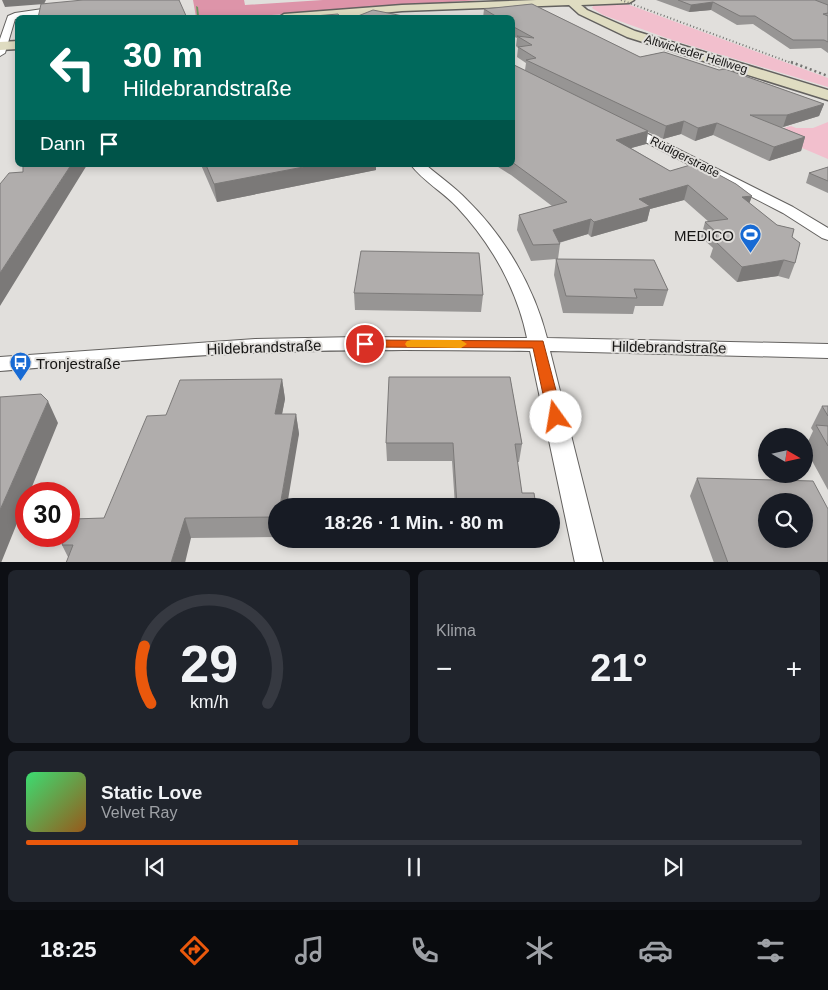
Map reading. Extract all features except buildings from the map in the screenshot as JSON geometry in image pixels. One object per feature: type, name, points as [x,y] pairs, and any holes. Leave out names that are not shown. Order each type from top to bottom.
[{"type":"main road","points":[[319,15],[402,8],[629,0]]},
{"type":"main road","name":"Altwickeder Hellweg","points":[[570,1],[583,12],[632,34],[828,96]]},
{"type":"main road","points":[[1,49],[15,45]]},
{"type":"street","points":[[18,15],[24,12],[73,6]]},
{"type":"street","points":[[1,49],[11,18],[15,16]]},
{"type":"street","name":"Rüdigerstraße","points":[[613,120],[762,196],[828,235]]},
{"type":"street","points":[[420,167],[462,203],[496,243],[508,264],[533,320],[589,562]]},
{"type":"street","name":"Hildebrandstraße","points":[[0,364],[200,349],[289,345],[539,344],[828,352]]},
{"type":"shaded area","points":[[193,0],[244,0],[245,5],[323,0],[481,0],[263,15],[196,15]]},
{"type":"shaded area","points":[[627,4],[828,78],[828,87],[672,40],[603,15],[592,8],[593,6]]},
{"type":"shaded area","points":[[729,117],[770,132],[791,126],[796,128],[813,128],[828,122],[828,159]]},
{"type":"waterway","points":[[197,7],[198,15]]},
{"type":"railway","points":[[621,0],[794,64]]},
{"type":"railway","points":[[791,62],[828,76]]},
{"type":"slow traffic","points":[[411,344],[461,344]]},
{"type":"place","name":"MEDICO","points":[[750,254]]},
{"type":"place","name":"Tronjestraße","points":[[20,382]]},
{"type":"route","points":[[365,344],[539,344],[556,417]]}]
